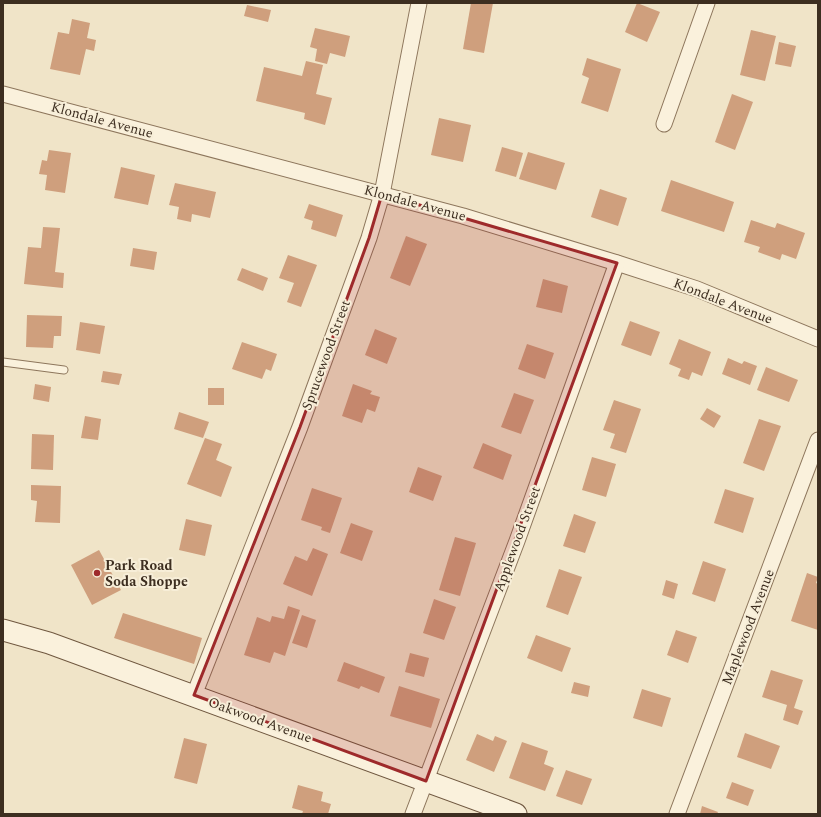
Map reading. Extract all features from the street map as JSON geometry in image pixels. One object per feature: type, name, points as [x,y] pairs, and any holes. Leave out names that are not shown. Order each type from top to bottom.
[{"type":"street","name":"Sprucewood Street","points":[[194,695],[300,427],[369,238],[382,194],[419,3]]},
{"type":"street","points":[[664,124],[707,3]]},
{"type":"street","name":"Klondale Avenue","points":[[3,94],[463,216],[618,263],[697,289],[818,339]]},
{"type":"street","name":"Applewood Street","points":[[413,814],[516,541],[618,263]]},
{"type":"street","name":"Maplewood Avenue","points":[[677,814],[818,440]]},
{"type":"street","name":"Oakwood Avenue","points":[[3,630],[49,643],[194,695],[516,814]]},
{"type":"lane","points":[[3,362],[64,370]]},
{"type":"highlighted area","points":[[382,194],[617,263],[426,781],[194,695],[300,427],[369,238]]},
{"type":"building","points":[[471,3],[493,3],[484,53],[463,49]]},
{"type":"building","points":[[637,3],[660,12],[647,42],[625,32]]},
{"type":"building","points":[[247,5],[271,10],[268,22],[244,16]]},
{"type":"building","points":[[72,19],[90,23],[87,38],[96,40],[94,51],[86,49],[80,75],[50,69],[58,32],[69,34]]},
{"type":"building","points":[[315,28],[350,36],[345,57],[330,53],[327,64],[315,61],[317,49],[310,47]]},
{"type":"building","points":[[751,30],[776,36],[765,81],[740,75]]},
{"type":"building","points":[[779,42],[796,46],[791,67],[775,64]]},
{"type":"building","points":[[587,58],[621,69],[608,112],[581,103],[589,78],[582,75]]},
{"type":"building","points":[[306,61],[323,65],[316,94],[332,98],[325,125],[304,119],[305,113],[256,101],[264,67],[302,76]]},
{"type":"building","points":[[732,94],[753,102],[735,150],[715,142]]},
{"type":"building","points":[[439,118],[471,125],[463,162],[431,155]]},
{"type":"building","points":[[502,147],[523,153],[516,177],[495,171]]},
{"type":"building","points":[[49,150],[71,153],[65,193],[45,190],[47,175],[39,174],[42,160],[47,161]]},
{"type":"building","points":[[528,152],[565,163],[556,190],[519,179]]},
{"type":"building","points":[[121,167],[155,175],[148,205],[114,198]]},
{"type":"building","points":[[671,180],[734,202],[724,232],[661,211]]},
{"type":"building","points":[[175,183],[216,192],[210,218],[192,214],[191,222],[177,219],[179,207],[169,205]]},
{"type":"building","points":[[600,189],[627,198],[618,226],[591,217]]},
{"type":"building","points":[[309,204],[343,215],[336,237],[311,229],[313,221],[304,218]]},
{"type":"building","points":[[751,220],[775,228],[777,223],[805,233],[796,259],[782,254],[780,260],[758,252],[760,247],[744,242]]},
{"type":"building","points":[[43,227],[60,228],[55,272],[64,273],[63,288],[24,284],[28,247],[41,248]]},
{"type":"building","points":[[406,236],[427,244],[410,286],[390,278]]},
{"type":"building","points":[[133,248],[157,252],[154,270],[130,266]]},
{"type":"building","points":[[288,255],[317,265],[301,307],[287,302],[294,283],[279,278]]},
{"type":"building","points":[[242,268],[268,278],[263,291],[237,280]]},
{"type":"building","points":[[543,279],[568,286],[562,313],[536,307]]},
{"type":"building","points":[[27,315],[62,316],[61,336],[54,336],[53,348],[26,347]]},
{"type":"building","points":[[630,321],[660,332],[651,356],[621,345]]},
{"type":"building","points":[[80,322],[105,326],[100,354],[76,350]]},
{"type":"building","points":[[375,329],[397,338],[387,364],[365,355]]},
{"type":"building","points":[[679,339],[711,352],[702,376],[692,372],[689,380],[678,376],[681,369],[669,364]]},
{"type":"building","points":[[242,342],[277,354],[271,371],[266,369],[262,379],[232,369]]},
{"type":"building","points":[[527,344],[554,353],[545,379],[518,369]]},
{"type":"building","points":[[728,358],[742,364],[744,361],[757,366],[750,385],[722,374]]},
{"type":"building","points":[[766,367],[798,380],[789,402],[757,390]]},
{"type":"building","points":[[103,371],[122,374],[119,385],[101,382]]},
{"type":"building","points":[[35,384],[51,387],[49,402],[33,399]]},
{"type":"building","points":[[353,384],[372,391],[370,394],[380,397],[375,412],[367,409],[362,423],[342,416]]},
{"type":"building","points":[[208,388],[224,388],[224,405],[208,405]]},
{"type":"building","points":[[514,393],[534,400],[521,434],[501,427]]},
{"type":"building","points":[[614,400],[641,409],[626,453],[610,448],[615,434],[603,430]]},
{"type":"building","points":[[707,408],[721,416],[714,428],[700,419]]},
{"type":"building","points":[[179,412],[209,422],[203,438],[174,429]]},
{"type":"building","points":[[85,416],[101,419],[98,440],[81,438]]},
{"type":"building","points":[[759,419],[781,426],[764,471],[743,463]]},
{"type":"building","points":[[32,434],[54,435],[53,470],[31,469]]},
{"type":"building","points":[[205,438],[222,444],[216,460],[232,467],[221,497],[187,484]]},
{"type":"building","points":[[483,443],[512,455],[503,480],[473,468]]},
{"type":"building","points":[[592,457],[616,464],[606,497],[582,490]]},
{"type":"building","points":[[418,467],[442,476],[433,501],[409,492]]},
{"type":"building","points":[[31,485],[61,486],[60,523],[35,522],[37,501],[31,500]]},
{"type":"building","points":[[312,488],[342,498],[330,533],[321,530],[322,527],[301,520]]},
{"type":"building","points":[[725,489],[754,498],[743,533],[714,523]]},
{"type":"building","points":[[574,514],[596,522],[585,553],[563,546]]},
{"type":"building","points":[[186,519],[212,525],[205,556],[179,550]]},
{"type":"building","points":[[351,523],[373,531],[362,561],[340,553]]},
{"type":"building","points":[[455,537],[476,543],[460,596],[439,590]]},
{"type":"building","points":[[313,548],[328,554],[312,596],[283,584],[295,556],[307,561]]},
{"type":"building","points":[[99,550],[121,590],[92,605],[71,565]]},
{"type":"building","points":[[703,561],[726,569],[715,602],[692,594]]},
{"type":"building","points":[[559,569],[582,577],[568,615],[546,607]]},
{"type":"building","points":[[807,573],[818,577],[816,583],[818,584],[818,630],[791,621]]},
{"type":"building","points":[[666,580],[678,584],[674,599],[662,595]]},
{"type":"building","points":[[434,599],[456,607],[444,640],[423,633]]},
{"type":"building","points":[[288,606],[300,610],[285,656],[274,652],[270,663],[244,655],[257,617],[270,622],[272,616],[284,619]]},
{"type":"building","points":[[123,613],[202,638],[194,664],[114,638]]},
{"type":"building","points":[[302,615],[316,620],[307,648],[292,643]]},
{"type":"building","points":[[676,630],[697,637],[688,663],[667,655]]},
{"type":"building","points":[[536,635],[571,648],[562,672],[527,658]]},
{"type":"building","points":[[410,653],[429,658],[424,677],[405,672]]},
{"type":"building","points":[[344,662],[385,677],[379,693],[361,686],[359,689],[337,681]]},
{"type":"building","points":[[771,670],[803,680],[794,708],[803,711],[798,725],[783,720],[787,705],[762,697]]},
{"type":"building","points":[[574,682],[590,686],[588,697],[571,693]]},
{"type":"building","points":[[399,686],[440,699],[431,728],[390,716]]},
{"type":"building","points":[[642,689],[671,698],[662,727],[633,718]]},
{"type":"building","points":[[745,733],[780,746],[771,769],[737,757]]},
{"type":"building","points":[[477,734],[493,741],[495,736],[507,741],[494,772],[466,760]]},
{"type":"building","points":[[184,738],[207,744],[197,784],[174,778]]},
{"type":"building","points":[[522,742],[548,751],[544,764],[554,768],[545,791],[509,778]]},
{"type":"building","points":[[566,770],[592,779],[582,805],[556,796]]},
{"type":"building","points":[[732,782],[754,790],[748,806],[726,798]]},
{"type":"building","points":[[298,785],[323,792],[321,801],[331,804],[328,814],[302,814],[303,811],[292,808]]},
{"type":"building","points":[[702,806],[718,812],[717,814],[700,814]]},
{"type":"place","name":"Park Road Soda Shoppe","points":[[97,573]]}]
